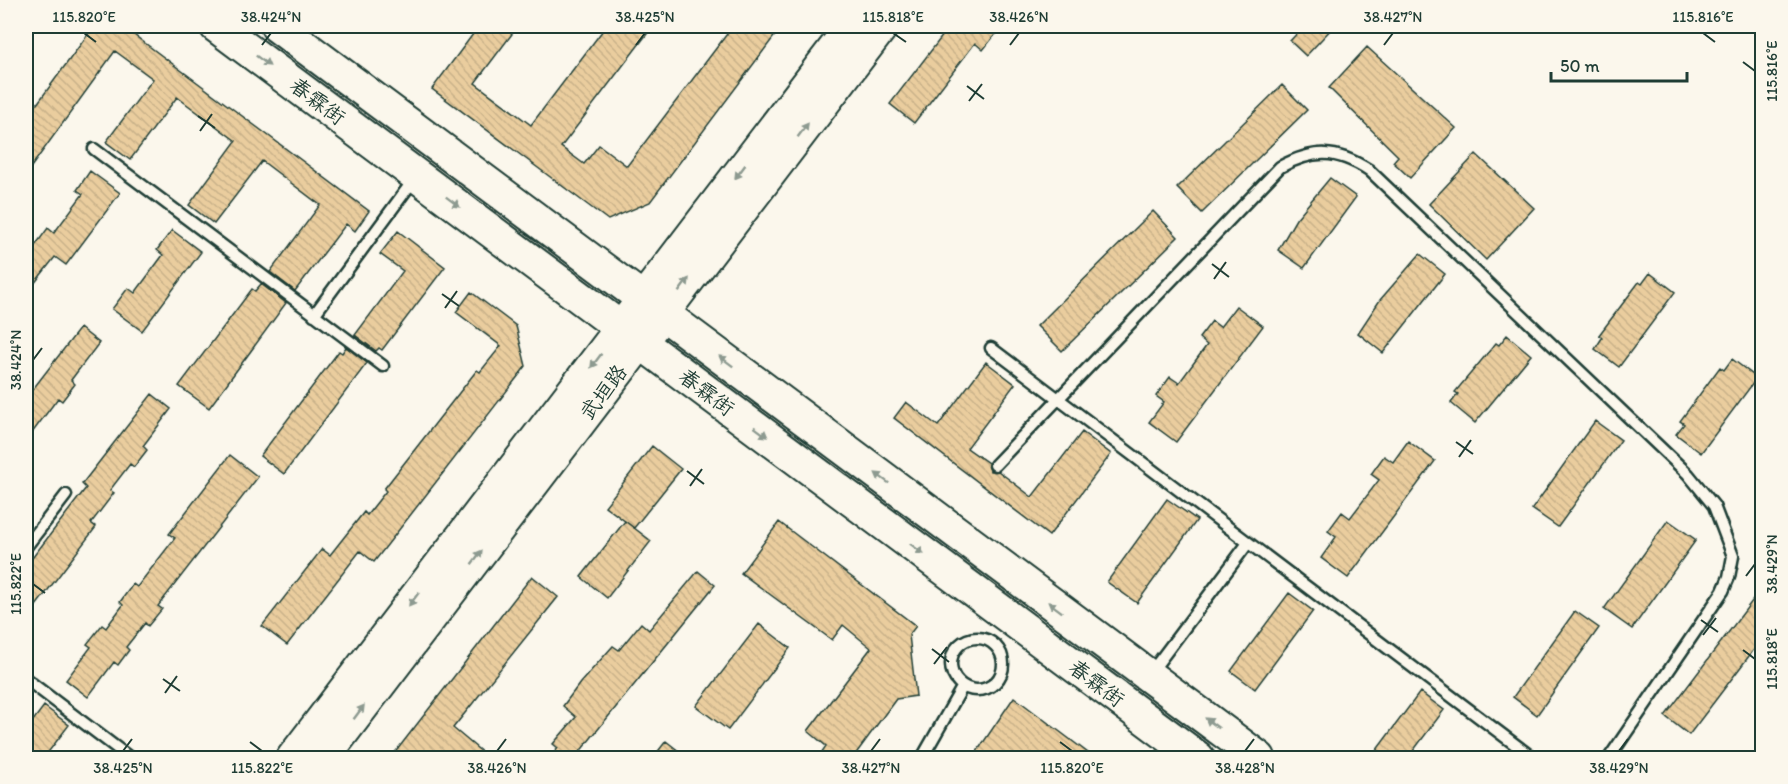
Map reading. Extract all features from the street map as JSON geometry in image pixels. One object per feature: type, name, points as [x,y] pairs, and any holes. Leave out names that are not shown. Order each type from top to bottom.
[{"type":"main road","name":"春霖街","points":[[216,26],[631,335],[1002,631],[1198,759]]},
{"type":"main road","name":"春霖街","points":[[277,26],[1258,759]]},
{"type":"main road","name":"武垣路","points":[[323,759],[653,306],[852,26]]},
{"type":"main road","name":"武垣路","points":[[653,306],[882,26]]},
{"type":"main road","name":"武垣路","points":[[292,759],[631,335]]},
{"type":"lane","points":[[94,149],[383,366]]},
{"type":"lane","points":[[995,465],[1280,167],[1297,158],[1334,153],[1349,158],[1369,170],[1688,474],[1714,506],[1732,556],[1723,591],[1609,759]]},
{"type":"lane","points":[[314,315],[417,176]]},
{"type":"lane","points":[[991,348],[1533,759]]},
{"type":"lane","points":[[26,548],[66,495]]},
{"type":"lane","points":[[1148,676],[1248,543]]},
{"type":"lane","points":[[1002,631],[1003,665],[997,680],[983,689],[963,686],[954,676],[951,667],[954,650],[967,639],[1002,631]]},
{"type":"lane","points":[[26,679],[130,759]]},
{"type":"lane","points":[[922,759],[963,686]]},
{"type":"building","points":[[94,26],[122,26],[369,211],[355,231],[346,224],[295,291],[270,272],[320,205],[262,161],[214,224],[189,205],[236,141],[177,97],[130,160],[106,142],[153,79],[115,51],[26,174],[26,119]]},
{"type":"building","points":[[479,26],[518,26],[475,83],[531,125],[606,26],[653,26],[561,147],[584,164],[599,145],[627,166],[733,26],[782,26],[650,202],[608,220],[432,89]]},
{"type":"building","points":[[950,26],[1002,26],[983,50],[975,43],[914,123],[890,104]]},
{"type":"building","points":[[1304,26],[1334,26],[1306,56],[1290,41]]},
{"type":"building","points":[[1367,47],[1456,128],[1410,178],[1393,162],[1398,156],[1329,88]]},
{"type":"building","points":[[1282,85],[1307,110],[1202,213],[1177,188]]},
{"type":"building","points":[[1476,154],[1534,208],[1486,260],[1429,204]]},
{"type":"building","points":[[90,171],[120,193],[66,265],[55,257],[26,294],[26,258],[48,228],[54,233],[83,194],[77,190]]},
{"type":"building","points":[[1330,178],[1356,197],[1304,268],[1278,250],[1296,219]]},
{"type":"building","points":[[1153,211],[1178,237],[1062,351],[1037,326]]},
{"type":"building","points":[[172,230],[201,252],[142,331],[112,309],[128,288],[135,293],[163,255],[157,250]]},
{"type":"building","points":[[398,231],[445,267],[382,350],[379,348],[376,351],[355,335],[403,271],[380,254]]},
{"type":"building","points":[[1420,254],[1445,274],[1383,353],[1358,333],[1380,300]]},
{"type":"building","points":[[1650,273],[1675,292],[1619,367],[1595,349],[1602,338],[1599,335],[1639,282],[1642,284]]},
{"type":"building","points":[[261,284],[286,303],[209,408],[179,386],[252,289],[255,291]]},
{"type":"building","points":[[471,292],[516,326],[526,366],[374,562],[360,551],[287,645],[262,626],[322,549],[330,555],[364,512],[367,515],[386,491],[384,489],[477,370],[480,372],[501,346],[456,312]]},
{"type":"building","points":[[1236,306],[1263,326],[1176,442],[1149,422],[1164,402],[1156,396],[1170,377],[1179,383],[1207,345],[1199,338],[1212,321],[1220,327]]},
{"type":"building","points":[[80,328],[99,343],[71,380],[75,384],[62,401],[58,398],[26,441],[26,398]]},
{"type":"building","points":[[1507,335],[1531,355],[1475,423],[1451,403],[1458,394],[1455,392],[1496,343],[1499,345]]},
{"type":"building","points":[[346,347],[367,363],[284,474],[260,456],[339,351],[342,353]]},
{"type":"building","points":[[1732,359],[1757,378],[1701,453],[1676,434],[1684,424],[1680,421],[1720,367],[1724,370]]},
{"type":"building","points":[[986,362],[1015,384],[967,448],[988,463],[990,471],[998,471],[1032,497],[1082,432],[1111,454],[1049,536],[894,418],[906,402],[938,426]]},
{"type":"building","points":[[152,394],[171,409],[143,446],[147,450],[134,467],[130,464],[110,490],[114,493],[91,523],[96,527],[26,619],[26,566],[86,488],[82,484]]},
{"type":"building","points":[[1595,421],[1621,440],[1558,527],[1532,509]]},
{"type":"building","points":[[1408,441],[1435,461],[1348,578],[1321,558],[1336,537],[1328,531],[1342,512],[1350,518],[1379,480],[1371,474],[1384,456],[1393,462]]},
{"type":"building","points":[[652,446],[681,469],[634,528],[605,506]]},
{"type":"building","points":[[230,455],[258,477],[158,606],[162,609],[148,626],[145,623],[126,647],[129,650],[118,665],[114,662],[88,697],[66,680],[91,647],[87,644],[102,625],[106,628],[123,605],[120,602],[133,584],[137,587],[175,538],[169,534]]},
{"type":"building","points":[[1167,499],[1197,520],[1137,603],[1107,582]]},
{"type":"building","points":[[1668,520],[1696,540],[1632,629],[1604,609]]},
{"type":"building","points":[[625,521],[651,541],[607,598],[581,577]]},
{"type":"building","points":[[779,522],[916,626],[909,635],[916,696],[896,699],[852,759],[817,759],[826,746],[808,731],[871,648],[843,625],[832,640],[741,573]]},
{"type":"building","points":[[698,571],[715,585],[574,759],[549,759],[558,748],[553,744],[576,717],[563,706],[580,683],[613,646],[619,650],[641,623],[649,630]]},
{"type":"building","points":[[532,576],[558,597],[453,728],[490,759],[390,759]]},
{"type":"building","points":[[1762,588],[1762,639],[1689,735],[1665,716]]},
{"type":"building","points":[[1289,593],[1313,611],[1255,689],[1231,671]]},
{"type":"building","points":[[1575,611],[1599,628],[1537,715],[1513,697]]},
{"type":"building","points":[[759,624],[790,648],[728,730],[696,706]]},
{"type":"building","points":[[1420,692],[1444,710],[1407,759],[1370,759]]},
{"type":"building","points":[[1014,697],[1096,759],[972,759]]},
{"type":"building","points":[[44,706],[69,725],[43,759],[26,759],[26,730]]},
{"type":"building","points":[[666,741],[689,759],[652,759]]}]
